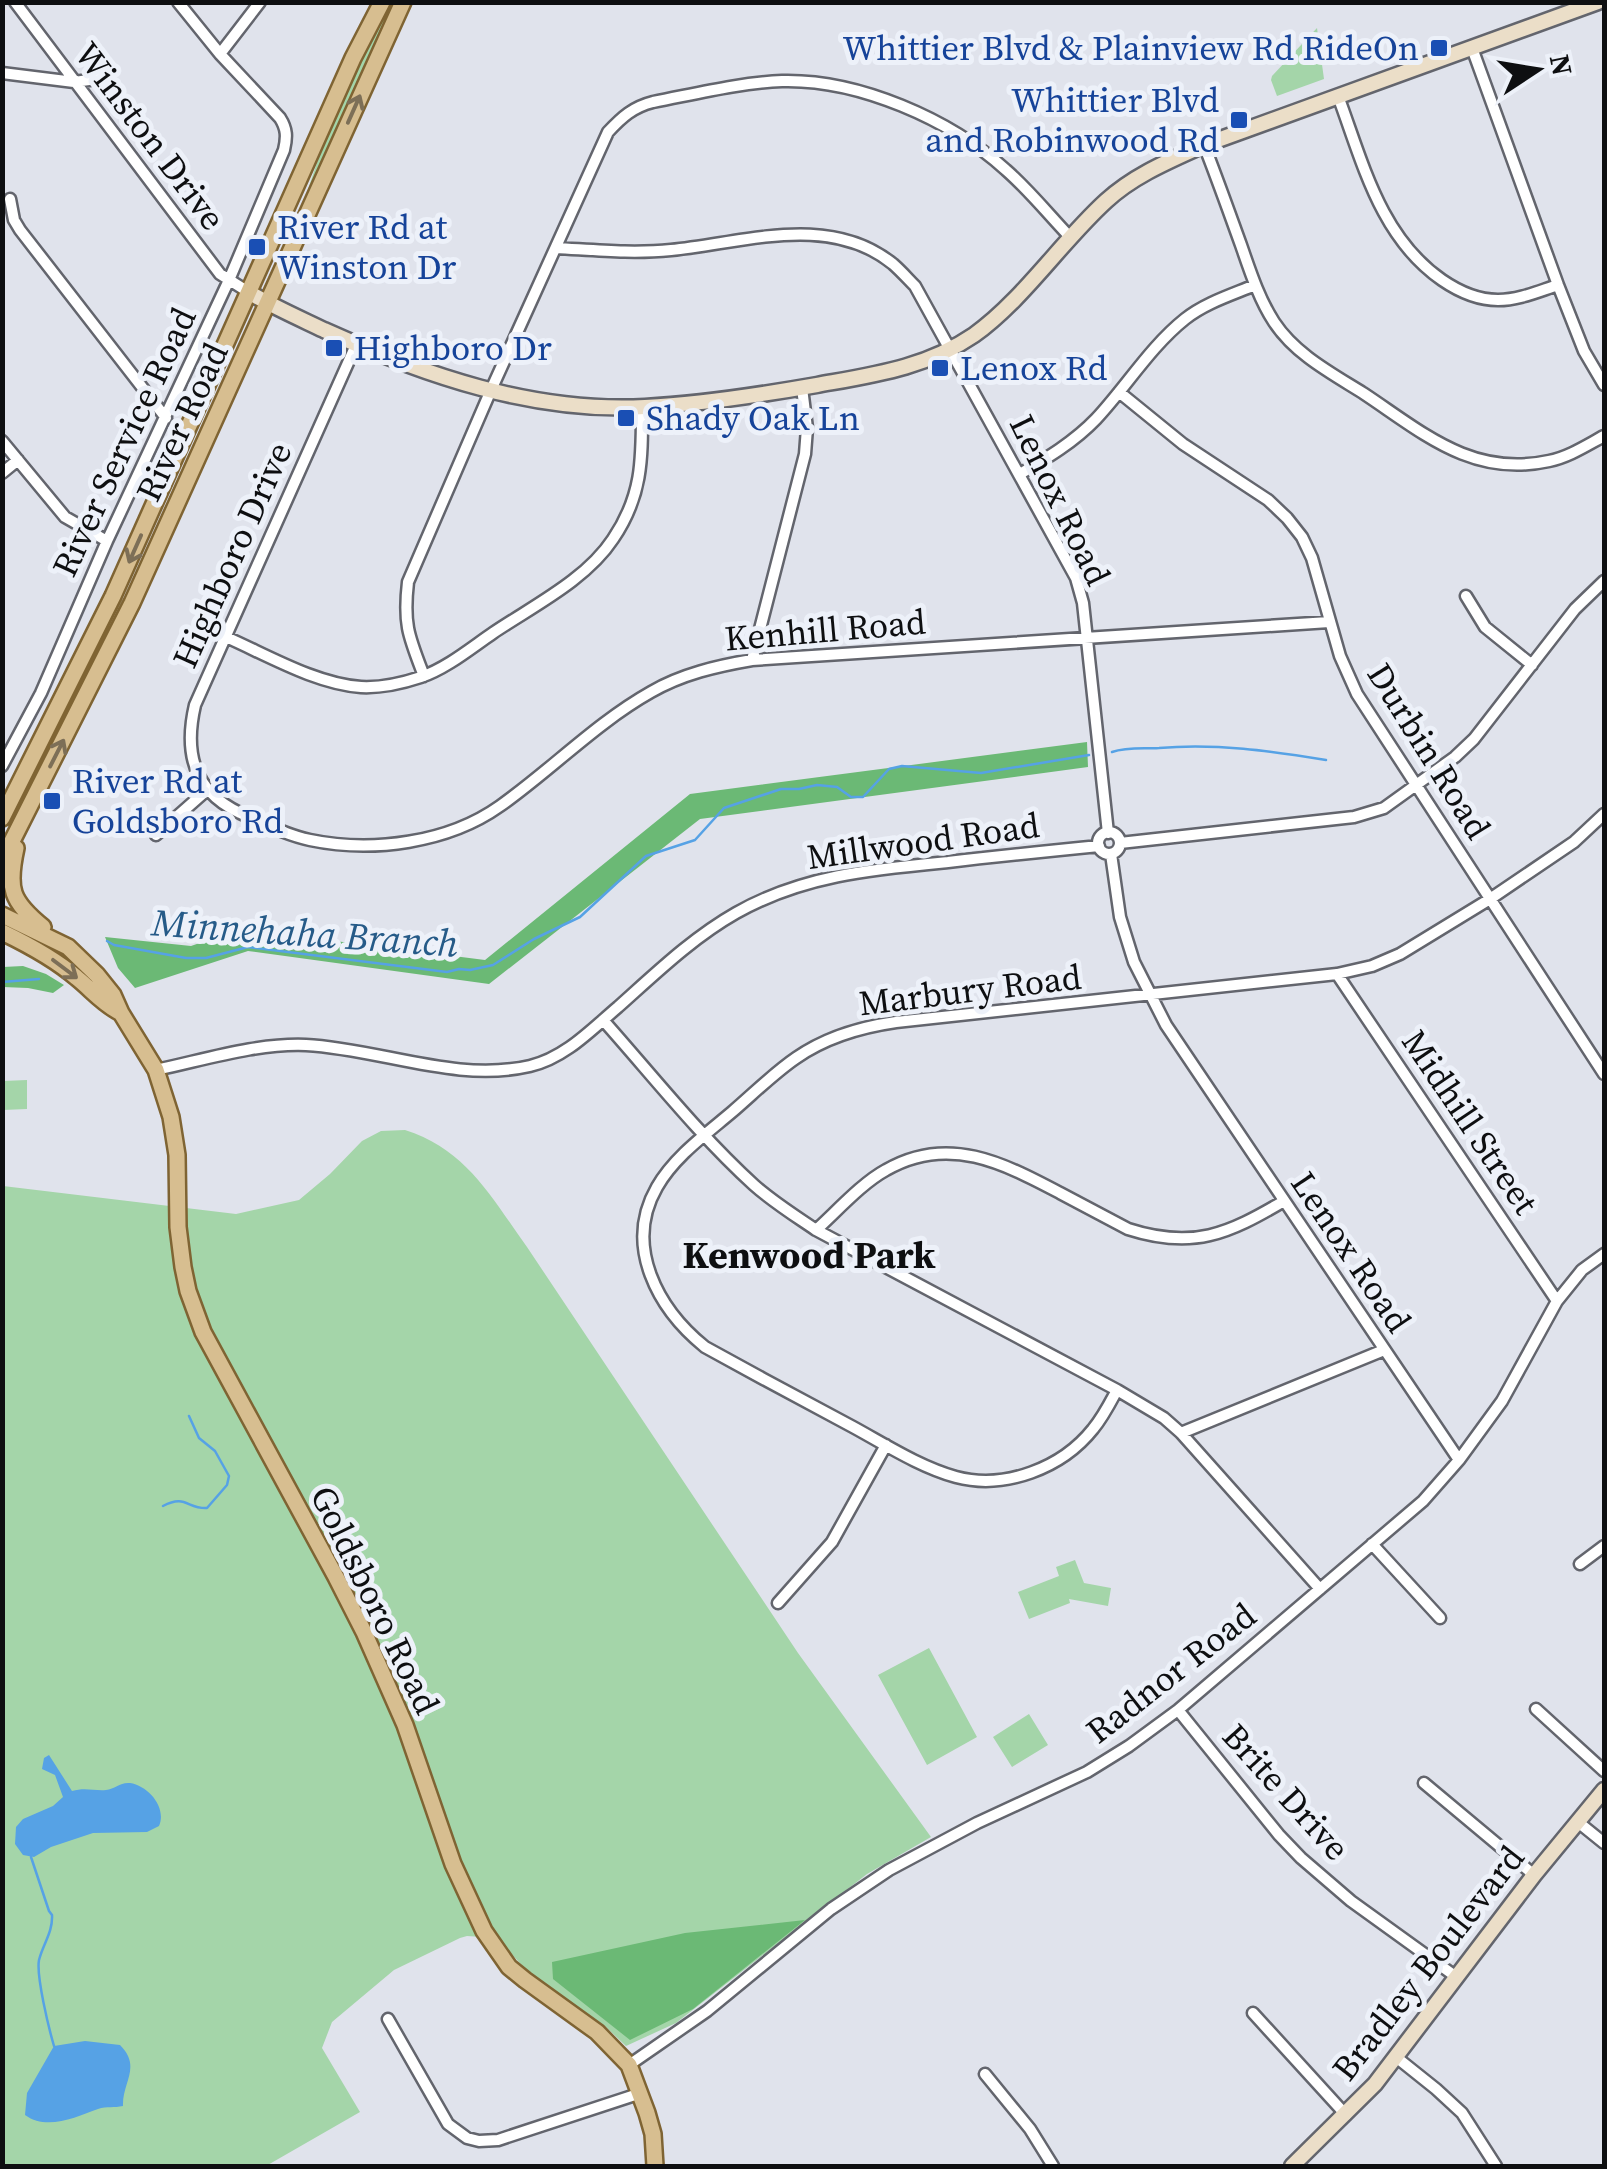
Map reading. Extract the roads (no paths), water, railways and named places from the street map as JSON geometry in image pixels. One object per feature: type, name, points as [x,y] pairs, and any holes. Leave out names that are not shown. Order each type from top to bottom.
[{"type":"main road","name":"River Road","points":[[2,818],[113,596],[382,2]]},
{"type":"main road","name":"River Road","points":[[2,861],[132,604],[403,2]]},
{"type":"main road","points":[[37,793],[18,839],[11,872],[12,890],[22,909],[68,948]]},
{"type":"main road","name":"Goldsboro Road","points":[[2,914],[68,948],[98,975],[156,1070],[172,1117],[179,1242],[198,1320],[364,1632],[405,1726],[473,1912],[509,1966],[597,2032],[629,2065],[652,2134],[655,2166]]},
{"type":"main road","name":"Goldsboro Road","points":[[2,932],[30,945],[77,978],[105,1005],[121,1012]]},
{"type":"main road","points":[[2,943],[30,945]]},
{"type":"street","name":"Winston Drive","points":[[15,2],[220,274],[250,294]]},
{"type":"street","points":[[178,2],[220,54],[260,2]]},
{"type":"street","points":[[250,294],[422,372],[491,390],[580,405],[642,407],[699,402],[896,370],[951,349],[998,316],[1109,198],[1169,160],[1602,4]]},
{"type":"street","points":[[1472,48],[1558,285],[1584,351],[1604,385]]},
{"type":"street","name":"River Service Road","points":[[2,766],[40,693],[166,418],[284,150],[287,138],[280,118],[220,54]]},
{"type":"street","points":[[2,73],[74,82],[104,78]]},
{"type":"street","points":[[424,676],[406,629],[408,582],[608,132],[622,116],[653,102],[755,83],[814,82],[848,88],[884,98],[961,135],[1006,170],[1070,237]]},
{"type":"street","points":[[1338,96],[1379,208],[1402,243],[1426,269],[1457,290],[1479,298],[1516,298],[1558,285]]},
{"type":"street","points":[[1204,145],[1255,285],[1274,323],[1302,354],[1466,457],[1504,465],[1548,462],[1604,436]]},
{"type":"street","points":[[10,198],[20,230],[166,418]]},
{"type":"street","name":"Lenox Road","points":[[556,248],[652,251],[797,234],[831,236],[866,247],[892,263],[915,286],[1076,578],[1084,603],[1108,832]]},
{"type":"street","points":[[1020,474],[1078,436],[1186,318],[1255,285]]},
{"type":"street","name":"Highboro Drive","points":[[208,790],[193,764],[189,729],[194,706],[356,344]]},
{"type":"street","points":[[752,660],[805,454],[807,428],[802,388]]},
{"type":"street","name":"Durbin Road","points":[[1119,392],[1183,444],[1268,500],[1302,538],[1312,558],[1340,656],[1357,694],[1604,1074]]},
{"type":"street","points":[[226,637],[341,684],[384,686],[424,676],[449,663],[567,584],[613,540],[640,477],[642,407]]},
{"type":"street","points":[[2,440],[65,517],[107,541]]},
{"type":"street","points":[[2,473],[18,460]]},
{"type":"street","points":[[1120,843],[1354,817],[1384,808],[1455,757],[1474,738],[1575,609],[1604,581]]},
{"type":"street","points":[[1466,596],[1485,627],[1532,665]]},
{"type":"street","name":"Kenhill Road","points":[[208,790],[230,808],[308,840],[369,846],[422,839],[462,826],[497,808],[622,710],[653,691],[706,668],[752,660],[1330,622]]},
{"type":"street","points":[[156,835],[208,790]]},
{"type":"street","name":"Marbury Road","points":[[1118,1390],[1096,1426],[1062,1458],[1034,1472],[1002,1480],[972,1480],[930,1468],[705,1347],[690,1335],[666,1308],[644,1254],[646,1217],[656,1188],[676,1161],[795,1058],[819,1044],[896,1022],[1338,974],[1372,966],[1400,954],[1490,899],[1574,842],[1604,814]]},
{"type":"street","points":[[1108,832],[1115,834],[1120,843],[1111,854],[1099,846],[1108,832]]},
{"type":"street","name":"Millwood Road","points":[[156,1070],[267,1047],[303,1045],[355,1050],[470,1072],[534,1065],[576,1043],[684,948],[737,913],[794,888],[854,872],[1099,846]]},
{"type":"street","name":"Lenox Road","points":[[1111,854],[1120,917],[1149,996],[1459,1460]]},
{"type":"street","name":"Midhill Street","points":[[1338,974],[1557,1301]]},
{"type":"street","points":[[603,1020],[706,1135],[775,1203],[816,1230],[1164,1418],[1181,1432],[1320,1589]]},
{"type":"street","points":[[816,1230],[882,1172],[903,1161],[942,1153],[972,1154],[1006,1165],[1149,1236],[1201,1238],[1226,1232],[1284,1200]]},
{"type":"street","name":"Radnor Road","points":[[629,2065],[707,2011],[831,1909],[889,1870],[980,1821],[1088,1772],[1178,1710],[1423,1501],[1502,1401],[1557,1301],[1582,1270],[1604,1254]]},
{"type":"street","points":[[1181,1432],[1384,1350]]},
{"type":"street","points":[[778,1603],[832,1542],[886,1445]]},
{"type":"street","points":[[1372,1544],[1440,1618]]},
{"type":"street","points":[[1580,1564],[1604,1546]]},
{"type":"street","points":[[1536,1709],[1604,1771]]},
{"type":"street","name":"Brite Drive","points":[[1178,1710],[1300,1858],[1455,1976]]},
{"type":"street","points":[[1424,1784],[1534,1875]]},
{"type":"street","name":"Bradley Boulevard","points":[[1292,2166],[1375,2084],[1455,1976],[1604,1790]]},
{"type":"street","points":[[1578,1822],[1604,1843]]},
{"type":"street","points":[[1253,2013],[1346,2115]]},
{"type":"street","points":[[388,2020],[448,2124],[467,2138],[498,2140],[641,2093]]},
{"type":"street","points":[[1396,2058],[1462,2113],[1496,2166]]},
{"type":"street","points":[[985,2074],[1030,2128],[1053,2166]]},
{"type":"water","points":[[49,1755],[72,1791],[106,1790],[126,1783],[144,1788],[161,1812],[159,1826],[147,1832],[93,1833],[34,1857],[23,1855],[15,1844],[16,1827],[63,1797],[55,1775],[42,1769],[44,1758]]},
{"type":"water","points":[[85,2041],[120,2045],[126,2053],[130,2068],[123,2106],[52,2122],[25,2115],[27,2093],[54,2046]]},
{"type":"waterway","name":"Minnehaha Branch","points":[[1112,752],[1222,747],[1326,760]]},
{"type":"waterway","name":"Minnehaha Branch","points":[[107,941],[186,958],[206,958],[248,947],[447,972],[470,970],[493,965],[580,917],[646,856],[695,840],[724,808],[781,789],[817,785],[837,787],[851,797],[863,797],[889,769],[902,766],[981,773],[1089,755]]},
{"type":"waterway","name":"Minnehaha Branch","points":[[2,982],[39,979]]},
{"type":"waterway","points":[[163,1506],[177,1501],[207,1508],[227,1485],[229,1476],[215,1451],[199,1438],[189,1416]]},
{"type":"waterway","points":[[31,1857],[52,1915],[39,1968],[54,2046]]},
{"type":"place","name":"Whittier Blvd & Plainview Rd RideOn","points":[[1439,48]]},
{"type":"place","name":"Whittier Blvd and Robinwood Rd","points":[[1239,120]]},
{"type":"place","name":"River Rd at Winston Dr","points":[[257,247]]},
{"type":"place","name":"Highboro Dr","points":[[334,348]]},
{"type":"place","name":"Lenox Rd","points":[[940,368]]},
{"type":"place","name":"Shady Oak Ln","points":[[626,418]]},
{"type":"place","name":"River Rd at Goldsboro Rd","points":[[52,801]]},
{"type":"district","name":"Kenwood Park","points":[[809,1255]]}]
